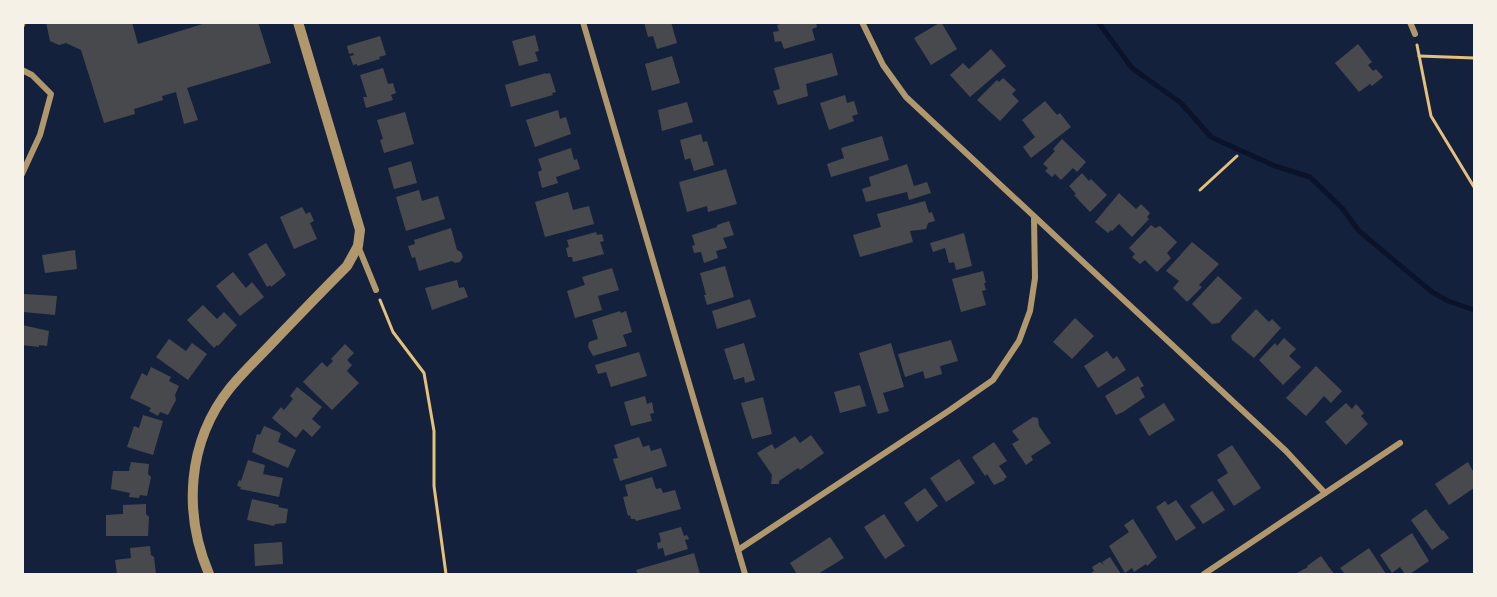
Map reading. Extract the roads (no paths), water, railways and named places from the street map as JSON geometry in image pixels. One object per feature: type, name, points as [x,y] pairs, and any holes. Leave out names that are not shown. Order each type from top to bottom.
[{"type":"street","points":[[209,574],[192,512],[194,471],[206,429],[229,390],[347,266],[358,246],[360,230],[298,22]]},
{"type":"street","points":[[583,22],[745,574]]},
{"type":"street","points":[[862,22],[883,65],[906,97],[1286,451],[1325,494]]},
{"type":"street","points":[[1410,22],[1415,34]]},
{"type":"street","points":[[22,70],[32,75],[51,94],[40,135],[22,174]]},
{"type":"street","points":[[738,550],[993,380],[1018,341],[1030,311],[1035,278],[1034,217]]},
{"type":"street","points":[[358,246],[376,290]]},
{"type":"street","points":[[1204,574],[1400,443]]},
{"type":"waterway","points":[[1098,22],[1132,68],[1181,103],[1211,137],[1275,166],[1310,177],[1342,208],[1359,231],[1432,292],[1448,301],[1474,310]]}]
